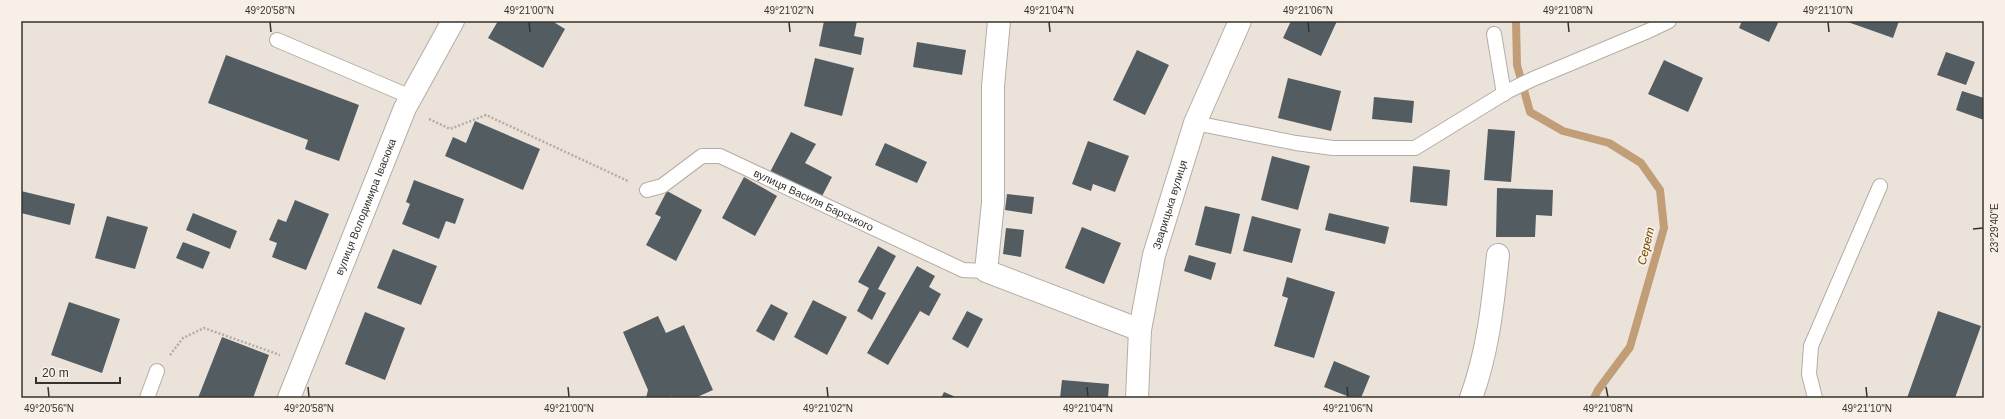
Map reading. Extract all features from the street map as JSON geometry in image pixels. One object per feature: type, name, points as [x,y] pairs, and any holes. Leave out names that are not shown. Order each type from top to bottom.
[{"type":"street","name":"вулиця Володимира Івасюка","points":[[289,398],[408,102],[453,21]]},
{"type":"street","points":[[986,271],[993,204],[993,86],[999,21]]},
{"type":"street","name":"Зварицька вулиця","points":[[1137,398],[1140,330],[1154,255],[1195,123],[1240,21]]},
{"type":"street","points":[[1471,398],[1476,384],[1490,324],[1498,255]]},
{"type":"street","name":"вулиця Василя Барського","points":[[986,271],[1140,330]]},
{"type":"lane","points":[[1195,123],[1296,143],[1333,148],[1415,148],[1506,92],[1669,21]]},
{"type":"lane","points":[[1494,34],[1506,92]]},
{"type":"lane","points":[[277,40],[408,102]]},
{"type":"lane","name":"вулиця Василя Барського","points":[[647,190],[662,186],[702,156],[720,156],[962,270],[986,271]]},
{"type":"lane","points":[[1815,398],[1809,374],[1811,346],[1880,186]]},
{"type":"lane","points":[[147,398],[157,371]]},
{"type":"path","points":[[408,102],[450,129],[486,115],[647,190]]},
{"type":"path","points":[[157,371],[183,338],[204,328],[303,363]]},
{"type":"building","points":[[498,21],[552,21],[565,29],[543,68],[488,38]]},
{"type":"building","points":[[824,21],[857,21],[854,36],[864,38],[861,55],[819,46]]},
{"type":"building","points":[[1291,21],[1337,21],[1321,56],[1283,38]]},
{"type":"building","points":[[1742,21],[1775,21],[1778,23],[1769,42],[1739,28]]},
{"type":"building","points":[[1845,21],[1899,21],[1893,38]]},
{"type":"building","points":[[917,42],[966,50],[962,75],[913,67]]},
{"type":"building","points":[[1137,50],[1169,65],[1145,115],[1113,100]]},
{"type":"building","points":[[1946,52],[1975,62],[1966,85],[1937,75]]},
{"type":"building","points":[[226,55],[359,105],[339,161],[305,149],[308,140],[208,103]]},
{"type":"building","points":[[815,58],[854,68],[842,116],[804,106]]},
{"type":"building","points":[[1664,60],[1703,78],[1688,112],[1648,94]]},
{"type":"building","points":[[1288,78],[1341,91],[1331,131],[1278,118]]},
{"type":"building","points":[[1962,91],[1984,98],[1984,120],[1956,110]]},
{"type":"building","points":[[1374,97],[1414,101],[1412,123],[1372,119]]},
{"type":"building","points":[[475,121],[540,149],[523,190],[445,156],[453,137],[466,143]]},
{"type":"building","points":[[1488,129],[1515,131],[1511,182],[1484,180]]},
{"type":"building","points":[[791,132],[816,144],[805,163],[832,177],[821,198],[770,172]]},
{"type":"building","points":[[1088,141],[1129,156],[1115,192],[1093,184],[1091,191],[1072,184]]},
{"type":"building","points":[[885,143],[927,162],[917,183],[875,165]]},
{"type":"building","points":[[1272,156],[1310,166],[1298,210],[1261,200]]},
{"type":"building","points":[[1413,166],[1450,170],[1447,206],[1410,202]]},
{"type":"building","points":[[744,177],[777,196],[755,236],[722,218]]},
{"type":"building","points":[[414,180],[464,199],[455,224],[446,221],[439,239],[402,224],[410,204],[406,202]]},
{"type":"building","points":[[1497,188],[1553,190],[1552,216],[1536,215],[1535,237],[1496,237]]},
{"type":"building","points":[[21,191],[75,204],[70,225],[21,213]]},
{"type":"building","points":[[667,191],[702,210],[676,261],[646,245],[661,217],[655,214]]},
{"type":"building","points":[[1007,194],[1034,197],[1032,214],[1005,210]]},
{"type":"building","points":[[295,200],[329,214],[306,270],[272,257],[277,243],[269,240],[278,219],[286,222]]},
{"type":"building","points":[[1205,206],[1240,214],[1231,254],[1195,245]]},
{"type":"building","points":[[193,213],[237,231],[230,249],[186,230]]},
{"type":"building","points":[[1329,213],[1389,227],[1385,244],[1325,230]]},
{"type":"building","points":[[107,216],[148,227],[135,269],[95,258]]},
{"type":"building","points":[[1252,216],[1301,229],[1292,263],[1243,251]]},
{"type":"building","points":[[1082,227],[1121,243],[1104,284],[1065,268]]},
{"type":"building","points":[[1006,228],[1024,230],[1021,257],[1003,254]]},
{"type":"building","points":[[183,242],[210,252],[203,269],[176,258]]},
{"type":"building","points":[[878,246],[896,256],[878,289],[886,293],[872,320],[857,311],[869,288],[858,282]]},
{"type":"building","points":[[393,249],[437,266],[421,305],[377,288]]},
{"type":"building","points":[[1189,255],[1216,263],[1211,280],[1184,271]]},
{"type":"building","points":[[917,266],[935,276],[929,287],[941,294],[929,316],[920,311],[888,365],[867,353]]},
{"type":"building","points":[[1287,277],[1335,292],[1314,358],[1274,346],[1288,298],[1282,296]]},
{"type":"building","points":[[813,300],[847,317],[827,355],[794,337]]},
{"type":"building","points":[[69,302],[120,319],[102,373],[51,355]]},
{"type":"building","points":[[771,304],[788,313],[774,341],[756,331]]},
{"type":"building","points":[[967,311],[983,319],[968,348],[952,339]]},
{"type":"building","points":[[1938,311],[1981,326],[1955,398],[1907,398]]},
{"type":"building","points":[[365,312],[405,328],[385,380],[345,364]]},
{"type":"building","points":[[658,316],[666,333],[684,325],[713,390],[695,398],[673,398],[672,396],[669,398],[646,398],[648,390],[623,332]]},
{"type":"building","points":[[222,337],[269,355],[253,398],[198,398]]},
{"type":"building","points":[[1334,361],[1370,376],[1361,398],[1352,398],[1324,387]]},
{"type":"building","points":[[1062,380],[1109,384],[1108,398],[1060,398]]},
{"type":"building","points":[[944,392],[958,398],[941,398]]},
{"type":"waterway","name":"Серет","points":[[1516,21],[1517,65],[1530,112],[1563,131],[1609,143],[1641,163],[1660,190],[1664,228],[1630,347],[1598,390],[1594,398]]}]
